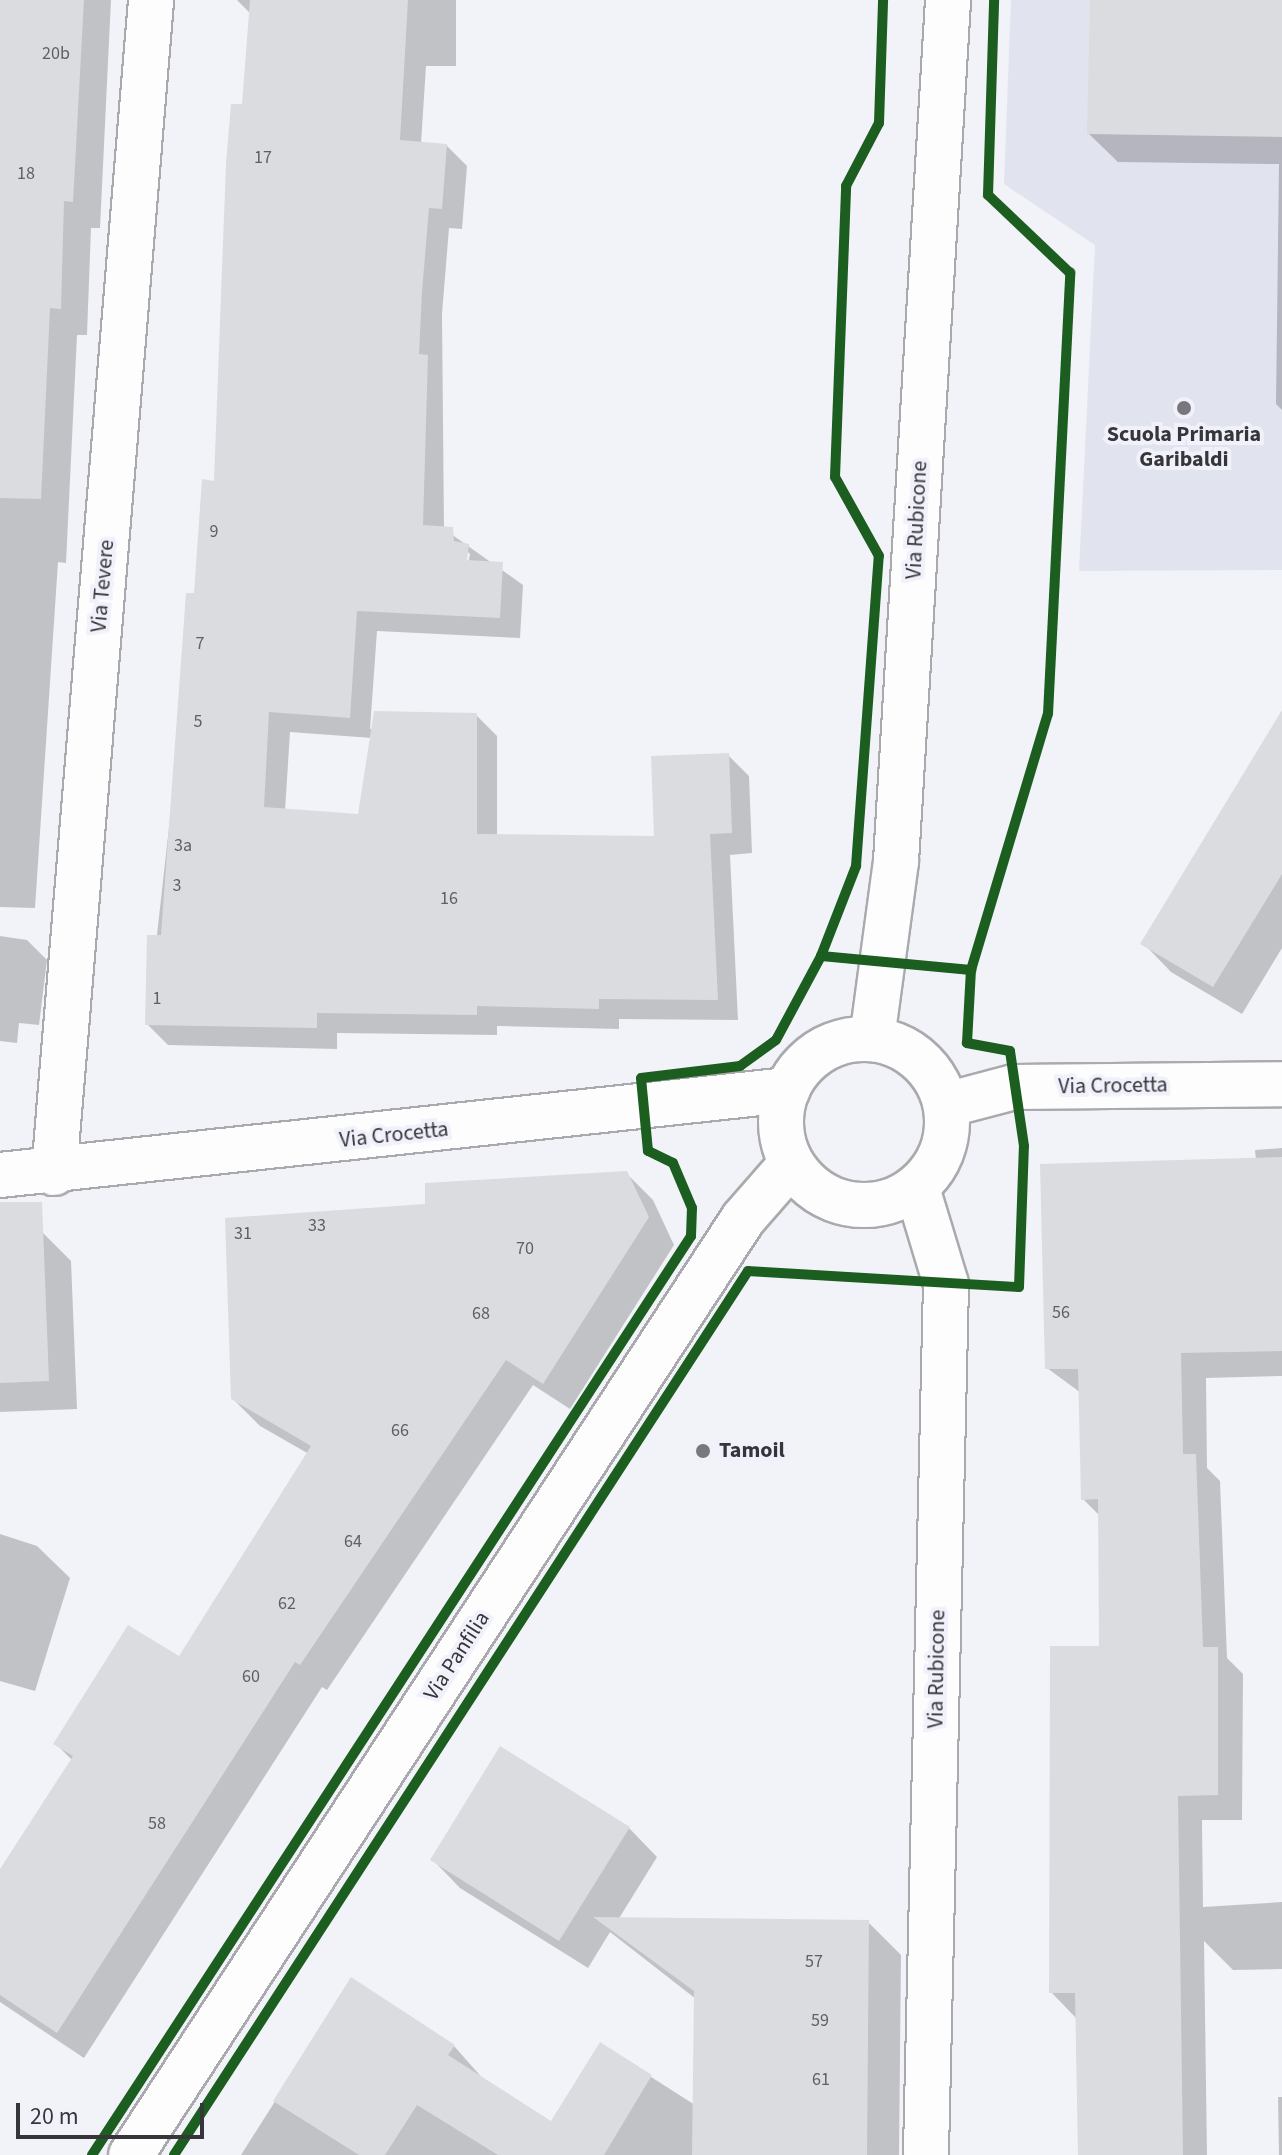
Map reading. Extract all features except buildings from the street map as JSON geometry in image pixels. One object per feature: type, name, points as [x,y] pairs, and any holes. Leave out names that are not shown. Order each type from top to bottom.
[{"type":"street","name":"Via Tevere","points":[[54,1173],[151,0]]},
{"type":"street","name":"Via Rubicone","points":[[872,1039],[896,861],[948,0]]},
{"type":"street","points":[[872,1039],[920,1060],[946,1105],[943,1151],[917,1188],[863,1206],[835,1201],[791,1164],[782,1140],[787,1090],[821,1050],[872,1039]]},
{"type":"street","name":"Via Crocetta","points":[[946,1105],[1014,1087],[1282,1084]]},
{"type":"street","name":"Via Crocetta","points":[[0,1175],[54,1173],[787,1090]]},
{"type":"street","name":"Via Panfilia","points":[[131,2155],[743,1219],[791,1164]]},
{"type":"street","name":"Via Rubicone","points":[[917,1188],[946,1284],[926,2155]]},
{"type":"shaded area","name":"Scuola Primaria Garibaldi","points":[[1011,0],[1282,0],[1282,570],[1079,571],[1095,245],[1004,184]]},
{"type":"cycle path","points":[[92,2155],[691,1236],[692,1208],[673,1163],[648,1151],[641,1078],[740,1066],[776,1040],[821,956],[856,866],[879,556],[835,477],[846,186],[879,123],[883,0]]},
{"type":"cycle path","points":[[174,2155],[748,1271],[1019,1287],[1024,1146],[1010,1051],[967,1043],[971,970],[1048,714],[1070,273],[988,195],[994,0]]},
{"type":"cycle path","points":[[821,956],[971,970]]},
{"type":"place","name":"Scuola Primaria Garibaldi","points":[[1184,408]]},
{"type":"place","name":"Tamoil","points":[[703,1451]]}]
